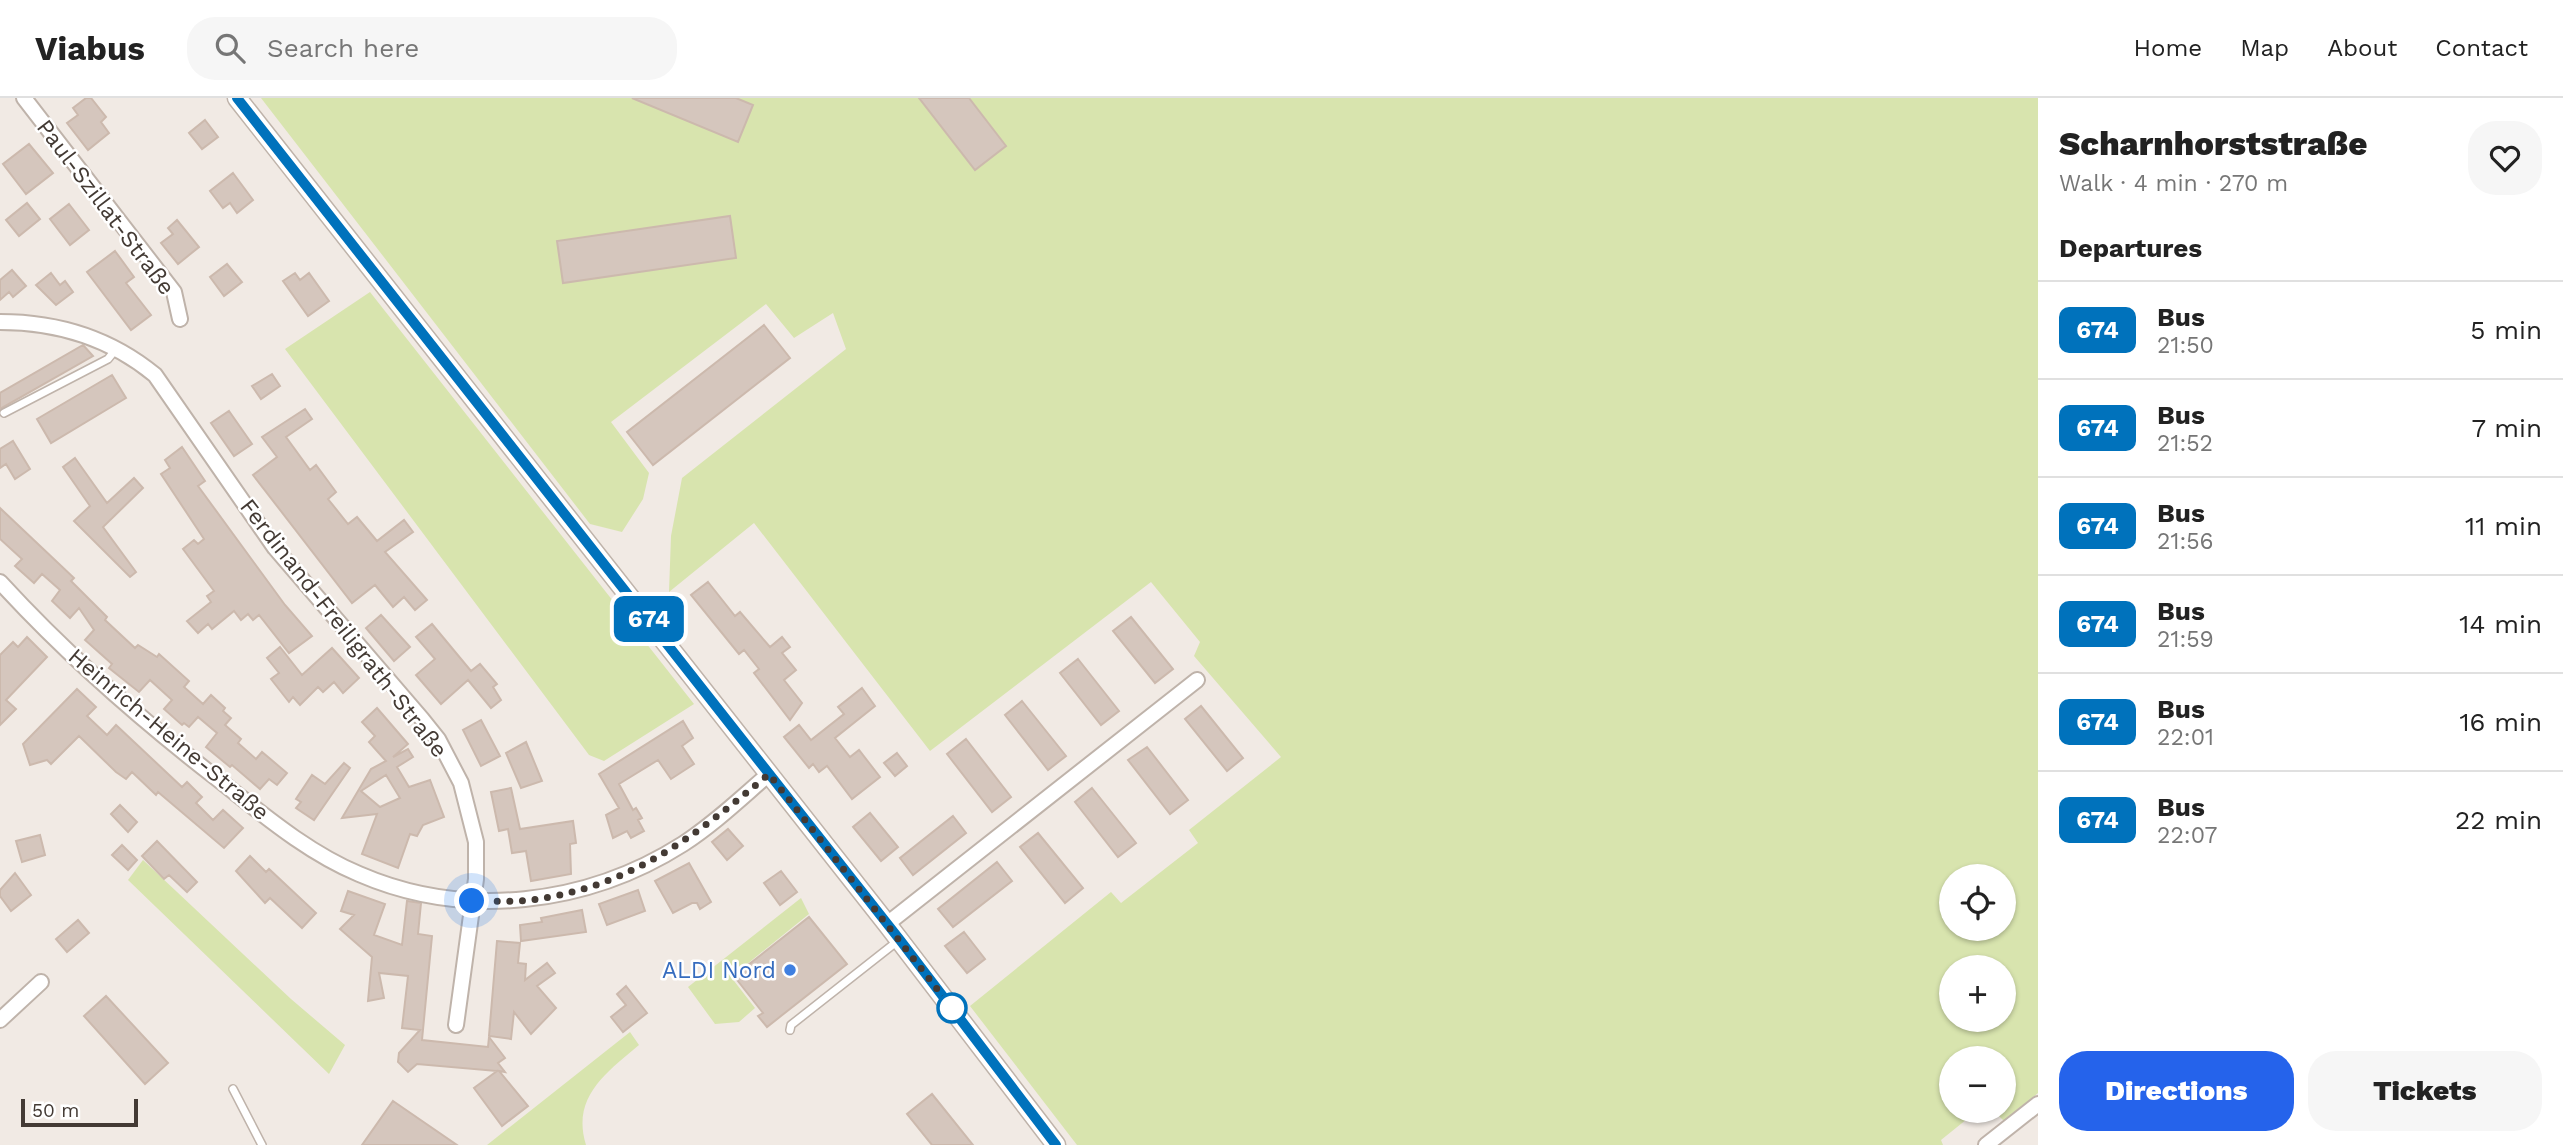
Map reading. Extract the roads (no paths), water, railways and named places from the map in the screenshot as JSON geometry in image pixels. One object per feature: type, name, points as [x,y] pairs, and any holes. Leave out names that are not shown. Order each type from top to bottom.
[{"type":"street","name":"Paul-Szillat-Straße","points":[[24,98],[174,292],[180,319]]},
{"type":"street","points":[[237,98],[900,940],[1056,1145]]},
{"type":"street","name":"Ferdinand-Freiligrath-Straße","points":[[0,322],[48,325],[101,340],[155,375],[275,548],[438,739],[461,783],[476,842],[476,879],[472,901]]},
{"type":"street","name":"Heinrich-Heine-Straße","points":[[0,582],[121,698],[268,819],[359,874],[402,890],[472,901],[529,900],[558,895],[635,870],[685,842],[769,774]]},
{"type":"street","points":[[887,924],[1197,680]]},
{"type":"street","points":[[456,1026],[472,901]]},
{"type":"street","points":[[0,1020],[41,982]]},
{"type":"street","points":[[1986,1145],[2038,1104]]},
{"type":"lane","points":[[4,414],[108,359],[117,349]]},
{"type":"lane","points":[[790,1030],[791,1025],[900,940]]},
{"type":"lane","points":[[233,1090],[261,1145]]},
{"type":"place","name":"ALDI Nord","points":[[790,970]]}]
